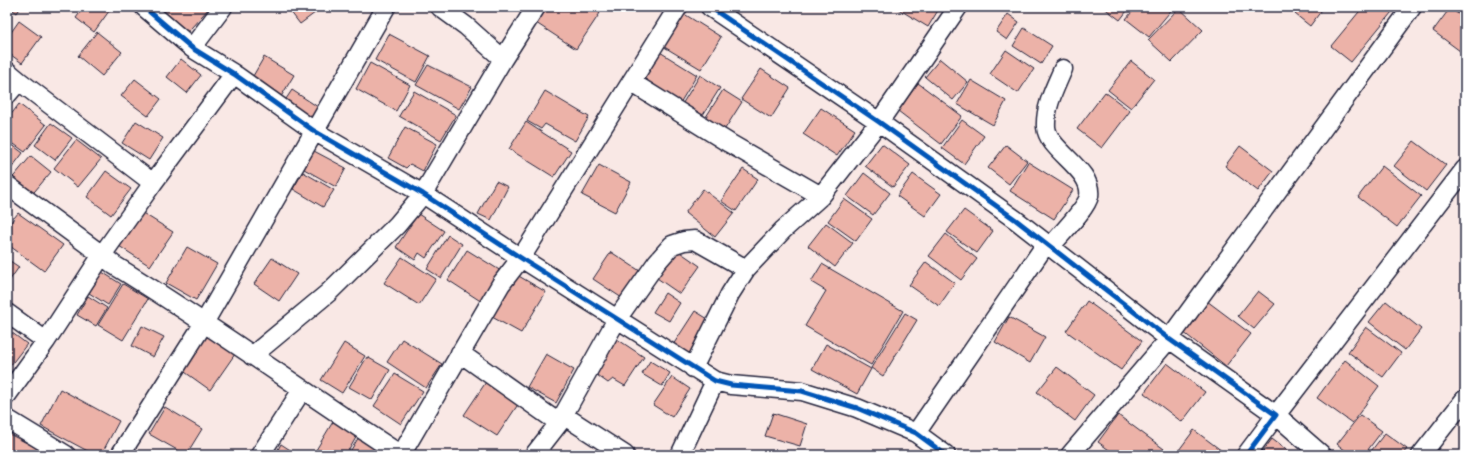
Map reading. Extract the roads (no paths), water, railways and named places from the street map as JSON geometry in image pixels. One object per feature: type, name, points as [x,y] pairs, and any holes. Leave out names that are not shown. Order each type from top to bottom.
[{"type":"street","points":[[144,7],[192,48],[234,74],[314,131],[423,194],[715,381],[731,385],[802,391],[857,408],[916,433],[946,455]]},
{"type":"street","points":[[192,48],[223,7]]},
{"type":"street","points":[[120,455],[204,323],[386,7]]},
{"type":"street","points":[[440,7],[466,26],[503,59]]},
{"type":"street","points":[[252,356],[328,293],[397,225],[423,194],[503,59],[536,7]]},
{"type":"street","points":[[7,186],[114,265],[204,323],[401,455],[501,284],[521,258],[678,7]]},
{"type":"street","points":[[710,7],[879,122],[1016,220],[1169,339],[1276,415],[1322,455]]},
{"type":"street","points":[[693,368],[730,294],[746,269],[783,230],[821,196],[879,122],[958,7]]},
{"type":"street","points":[[1070,455],[1169,339],[1412,7]]},
{"type":"street","points":[[916,433],[1048,245],[1084,207],[1089,196],[1088,183],[1078,169],[1050,139],[1046,128],[1048,103],[1063,69]]},
{"type":"street","points":[[7,395],[46,341],[102,255],[153,183],[234,74]]},
{"type":"street","points":[[7,95],[13,76],[153,183]]},
{"type":"street","points":[[632,82],[729,143],[821,196]]},
{"type":"street","points":[[1246,455],[1465,170]]},
{"type":"street","points":[[534,455],[561,419],[617,319],[657,262],[672,245],[684,241],[695,240],[746,269]]},
{"type":"street","points":[[7,313],[46,341]]},
{"type":"street","points":[[460,353],[561,419],[625,455]]},
{"type":"street","points":[[680,455],[715,381]]},
{"type":"street","points":[[260,455],[302,390]]},
{"type":"street","points":[[1422,455],[1465,399]]},
{"type":"street","points":[[7,420],[66,455]]}]
